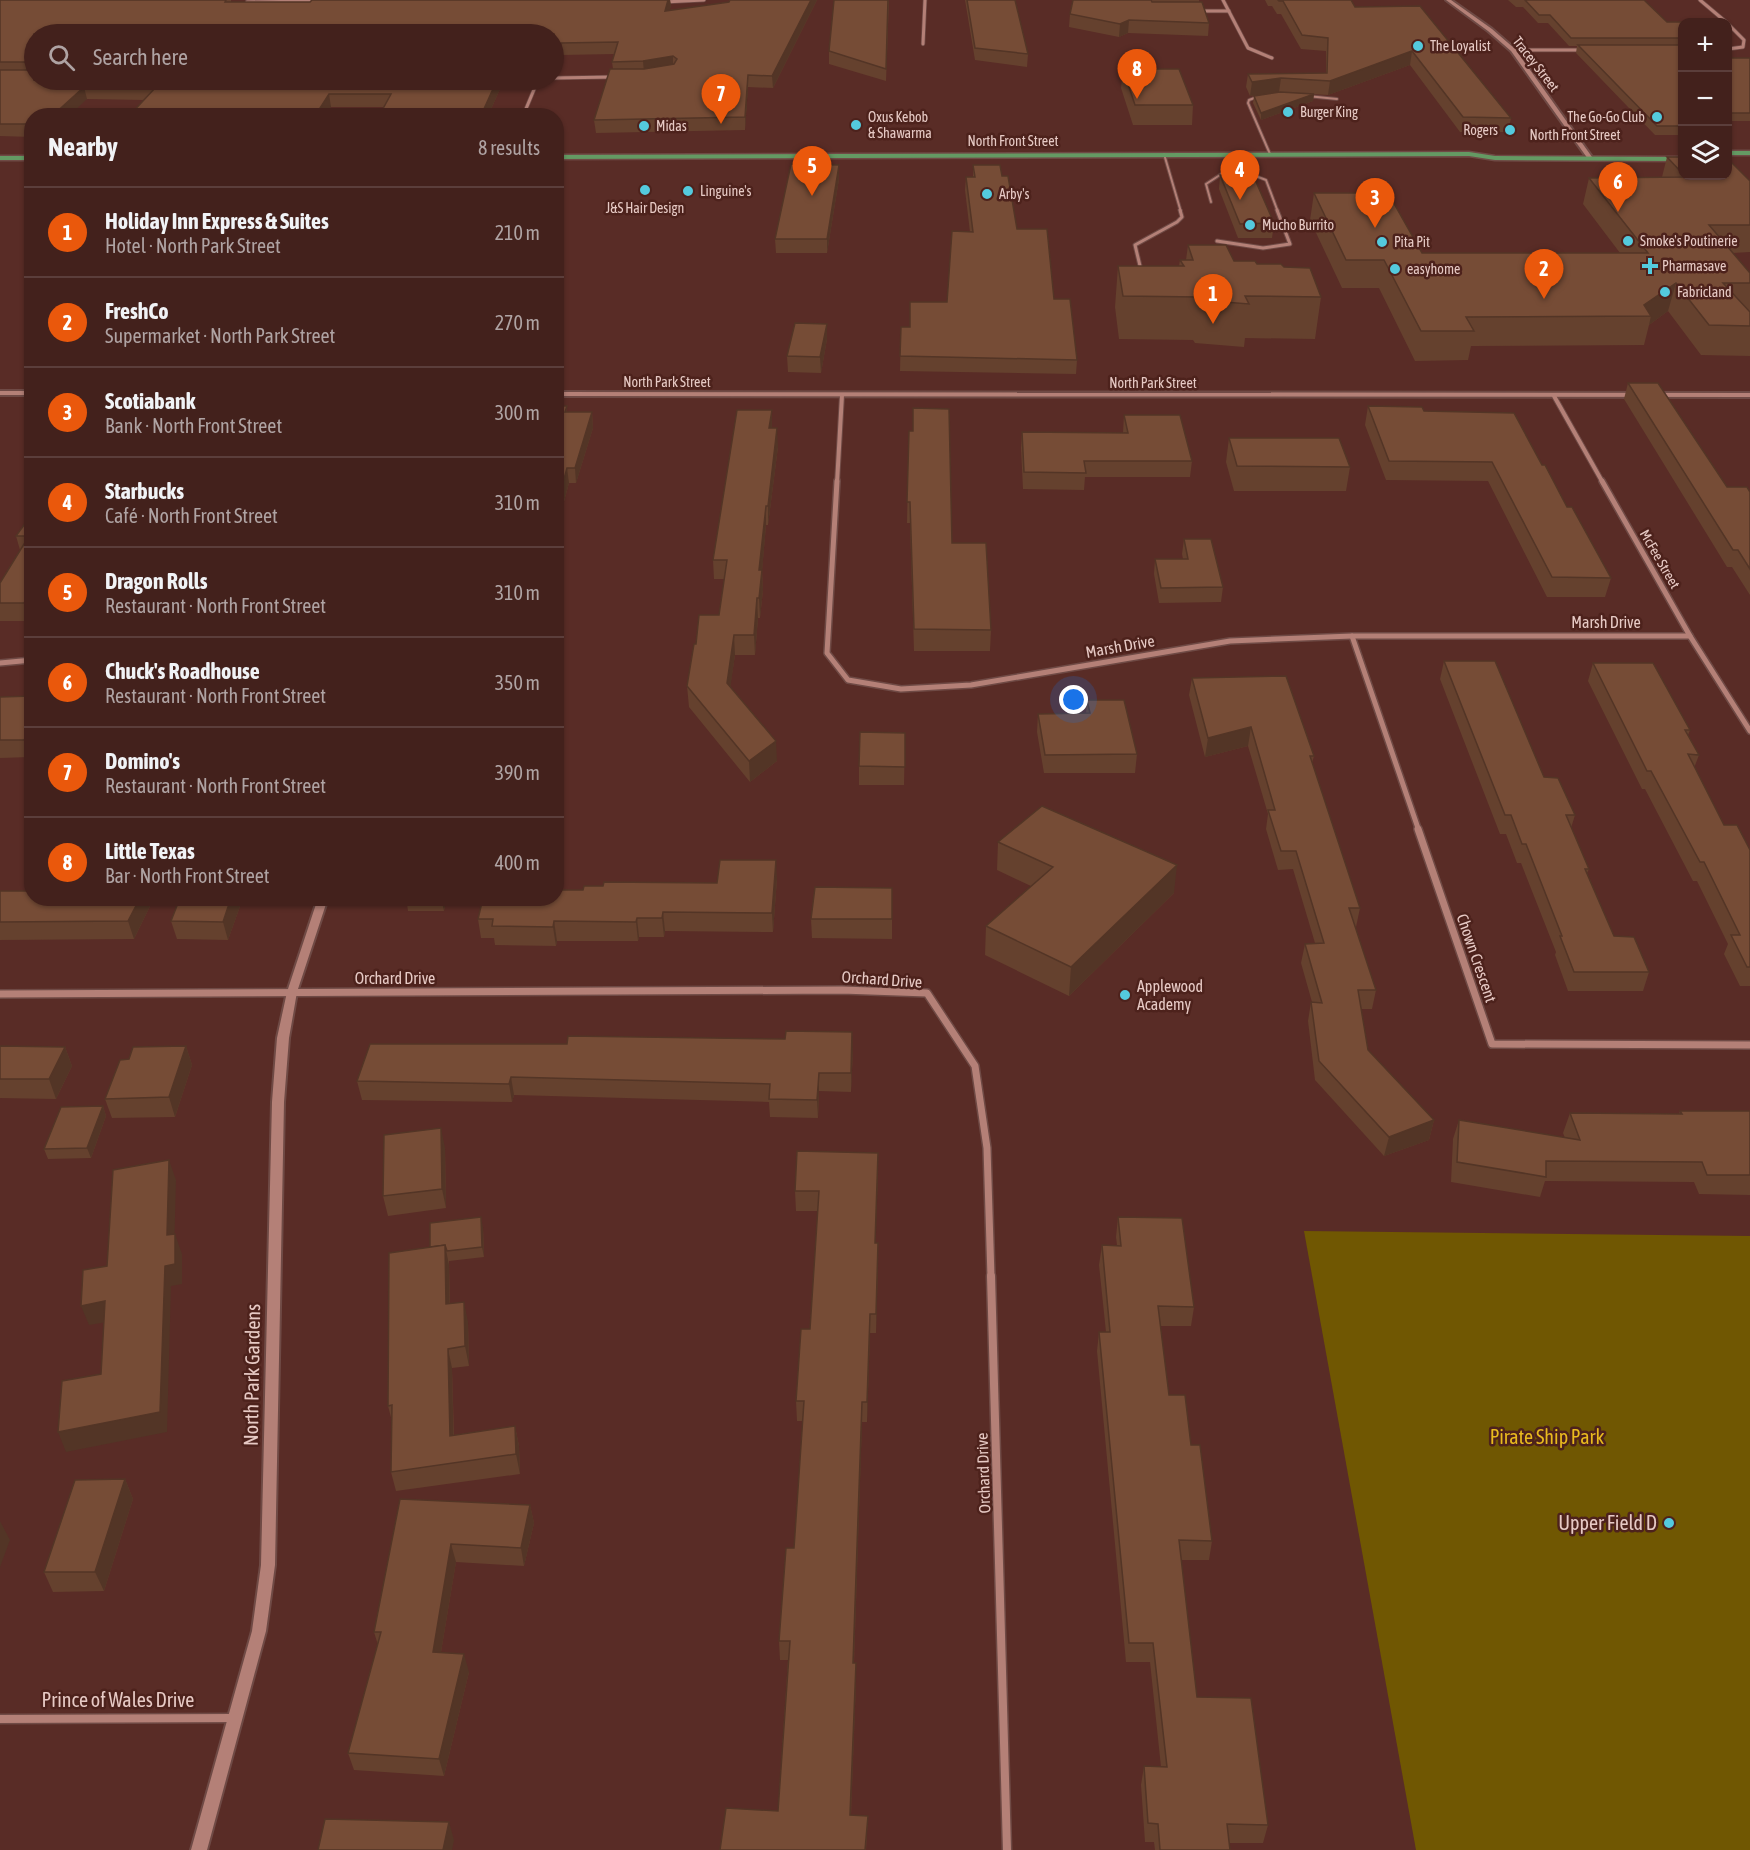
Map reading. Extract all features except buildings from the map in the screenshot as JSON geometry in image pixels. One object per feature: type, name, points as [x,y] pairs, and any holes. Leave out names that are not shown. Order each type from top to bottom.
[{"type":"main road","name":"North Front Street","points":[[1469,154],[1490,149],[1520,148]]},
{"type":"main road","name":"North Front Street","points":[[1572,148],[1594,148]]},
{"type":"main road","points":[[1732,153],[1750,153]]},
{"type":"main road","name":"North Front Street","points":[[564,156],[1469,154],[1495,158],[1678,159]]},
{"type":"main road","points":[[0,158],[24,158]]},
{"type":"street","points":[[657,2],[704,0]]},
{"type":"street","points":[[923,44],[925,0]]},
{"type":"street","points":[[1223,0],[1248,48],[1272,58]]},
{"type":"street","name":"Tracey Street","points":[[1448,0],[1490,30],[1513,50],[1590,158]]},
{"type":"street","points":[[1700,0],[1721,18]]},
{"type":"street","points":[[247,2],[317,1]]},
{"type":"street","points":[[1196,11],[1229,11]]},
{"type":"street","points":[[1732,28],[1744,40],[1743,47],[1732,48]]},
{"type":"street","points":[[1513,50],[1587,50]]},
{"type":"street","points":[[564,78],[614,77]]},
{"type":"street","points":[[526,108],[534,90]]},
{"type":"street","points":[[0,393],[24,393]]},
{"type":"street","name":"North Park Street","points":[[564,394],[1750,395]]},
{"type":"street","name":"Marsh Drive","points":[[842,394],[827,653],[849,680],[901,689],[971,685],[1230,641],[1352,636],[1690,636]]},
{"type":"street","name":"McFee Street","points":[[1554,396],[1690,636],[1750,731]]},
{"type":"street","name":"Chown Crescent","points":[[1352,636],[1492,1044],[1750,1046]]},
{"type":"street","points":[[0,663],[24,661]]},
{"type":"street","name":"North Park Gardens","points":[[199,1850],[259,1631],[268,1564],[278,1102],[283,1038],[292,992],[320,906]]},
{"type":"street","name":"Orchard Drive","points":[[0,994],[842,990],[927,993],[975,1066],[987,1148],[1007,1850]]},
{"type":"street","name":"Prince of Wales Drive","points":[[0,1719],[236,1718]]},
{"type":"lane","points":[[1262,96],[1249,100],[1248,103],[1270,154]]},
{"type":"lane","points":[[1305,96],[1337,99]]},
{"type":"lane","points":[[1142,273],[1135,245],[1144,237],[1175,225],[1182,217],[1164,154]]},
{"type":"lane","points":[[1211,202],[1206,184],[1223,173],[1253,176],[1266,180],[1290,244],[1275,249],[1249,248],[1217,242]]},
{"type":"green space","name":"Pirate Ship Park","points":[[1304,1231],[1750,1236],[1750,1850],[1416,1850]]},
{"type":"place","name":"The Loyalist","points":[[1418,46]]},
{"type":"place","name":"Little Texas","points":[[1137,99]]},
{"type":"place","name":"Burger King","points":[[1288,112]]},
{"type":"place","name":"The Go-Go Club","points":[[1657,117]]},
{"type":"place","name":"Domino's","points":[[721,124]]},
{"type":"place","name":"Oxus Kebob & Shawarma","points":[[856,125]]},
{"type":"place","name":"Midas","points":[[644,126]]},
{"type":"place","name":"Rogers","points":[[1510,130]]},
{"type":"place","name":"J&S Hair Design","points":[[645,190]]},
{"type":"place","name":"Linguine's","points":[[688,191]]},
{"type":"place","name":"Arby's","points":[[987,194]]},
{"type":"place","name":"Dragon Rolls","points":[[812,196]]},
{"type":"place","name":"Starbucks","points":[[1240,200]]},
{"type":"place","name":"Chuck's Roadhouse","points":[[1618,212]]},
{"type":"place","name":"Mucho Burrito","points":[[1250,225]]},
{"type":"place","name":"Scotiabank","points":[[1375,228]]},
{"type":"place","name":"Smoke's Poutinerie","points":[[1628,241]]},
{"type":"place","name":"Pita Pit","points":[[1382,242]]},
{"type":"place","name":"Pharmasave","points":[[1650,266]]},
{"type":"place","name":"easyhome","points":[[1395,269]]},
{"type":"place","name":"Fabricland","points":[[1665,292]]},
{"type":"place","name":"FreshCo","points":[[1544,299]]},
{"type":"place","name":"Holiday Inn Express & Suites","points":[[1213,324]]},
{"type":"place","name":"Applewood Academy","points":[[1125,995]]},
{"type":"place","name":"Upper Field D","points":[[1669,1523]]}]
